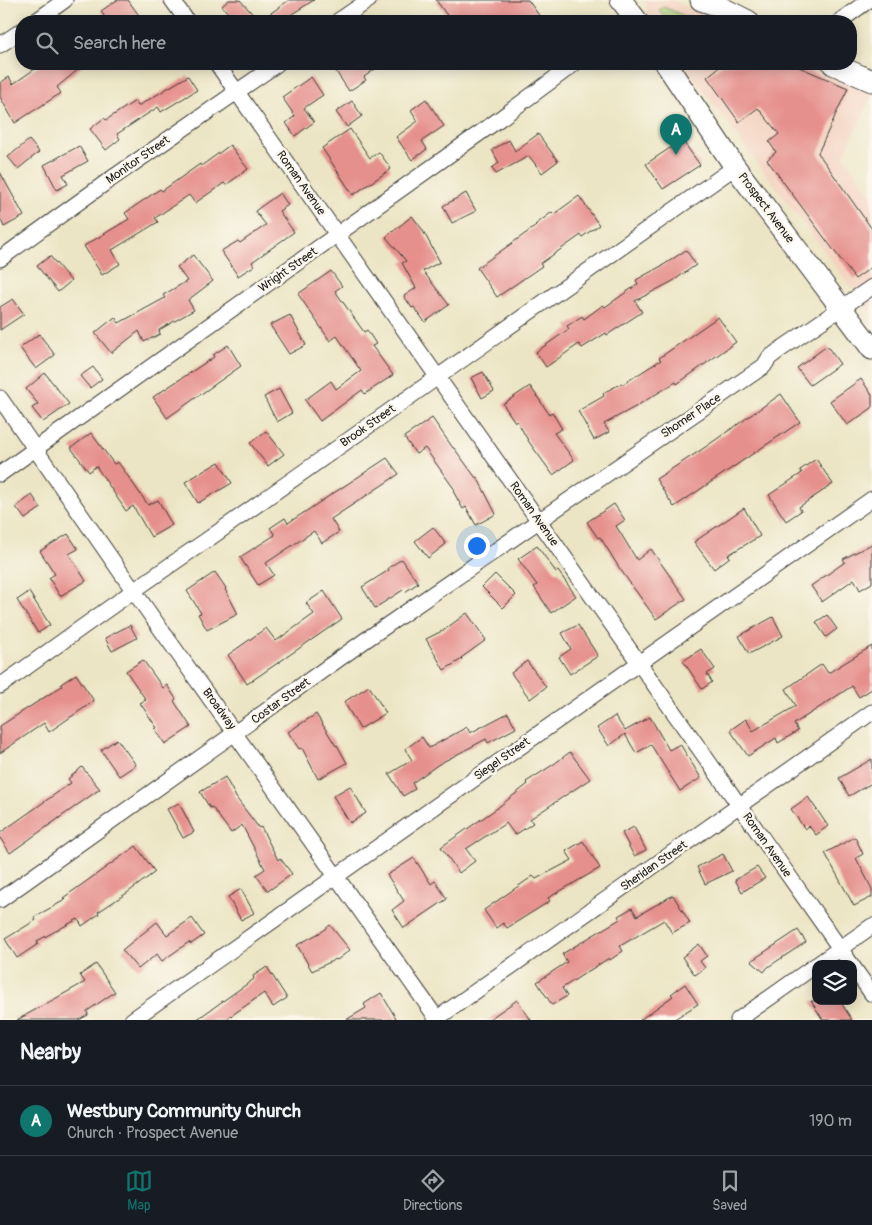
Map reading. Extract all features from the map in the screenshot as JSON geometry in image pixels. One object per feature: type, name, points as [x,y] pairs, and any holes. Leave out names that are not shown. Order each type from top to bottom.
[{"type":"main road","points":[[621,0],[632,15]]},
{"type":"main road","points":[[710,2],[736,15]]},
{"type":"main road","name":"Prospect Avenue","points":[[670,70],[736,167],[872,349]]},
{"type":"main road","points":[[847,70],[872,81]]},
{"type":"street","points":[[44,15],[65,0]]},
{"type":"street","points":[[172,0],[183,15]]},
{"type":"street","points":[[347,15],[368,0]]},
{"type":"street","points":[[848,15],[869,0]]},
{"type":"street","points":[[0,45],[15,35]]},
{"type":"street","name":"Roman Avenue","points":[[221,70],[848,960]]},
{"type":"street","name":"Monitor Street","points":[[0,259],[108,181],[268,70]]},
{"type":"street","name":"Wright Street","points":[[0,474],[566,70]]},
{"type":"street","name":"Brook Street","points":[[0,686],[133,590],[207,540],[736,167]]},
{"type":"street","name":"Shomer Place","points":[[539,520],[764,366],[780,349],[872,287]]},
{"type":"street","name":"Broadway","points":[[0,398],[133,590],[437,1020]]},
{"type":"street","name":"Siegel Street","points":[[132,1020],[872,499]]},
{"type":"street","name":"Costar Street","points":[[0,900],[367,639],[539,520]]},
{"type":"street","name":"Sheridan Street","points":[[437,1020],[872,712]]},
{"type":"street","points":[[824,960],[872,926]]},
{"type":"street","points":[[738,1020],[812,968]]},
{"type":"street","points":[[857,973],[872,994]]},
{"type":"shaded area","points":[[646,0],[672,0],[704,15],[647,15]]},
{"type":"shaded area","points":[[688,70],[819,70],[872,95],[843,156],[872,196],[872,315]]},
{"type":"green space","points":[[664,7],[682,15],[663,15],[659,10]]},
{"type":"building","points":[[117,0],[128,0],[139,15],[103,15],[101,11]]},
{"type":"building","points":[[229,0],[240,0],[254,15],[230,15],[222,6]]},
{"type":"building","points":[[289,0],[314,0],[290,15],[268,15]]},
{"type":"building","points":[[436,0],[528,0],[539,15],[447,15]]},
{"type":"building","points":[[33,70],[78,70],[57,87],[61,93],[15,123],[0,97],[0,83],[9,77],[13,84]]},
{"type":"building","points":[[335,70],[374,70],[364,77],[366,80],[349,91]]},
{"type":"building","points":[[716,70],[806,70],[848,88],[818,153],[872,229],[872,267],[855,279],[767,160],[776,152],[769,142],[779,134],[758,108],[739,122],[707,77]]},
{"type":"building","points":[[188,76],[197,90],[161,112],[158,107],[117,134],[120,139],[106,150],[90,129],[104,118],[106,120],[135,101],[138,106]]},
{"type":"building","points":[[311,77],[323,95],[304,108],[314,122],[295,136],[286,123],[295,116],[282,97]]},
{"type":"building","points":[[426,99],[444,126],[422,141],[427,149],[412,160],[396,137],[418,121],[411,110]]},
{"type":"building","points":[[352,101],[362,116],[347,127],[336,112]]},
{"type":"building","points":[[350,129],[370,158],[379,152],[391,169],[353,195],[322,148]]},
{"type":"building","points":[[538,134],[558,161],[542,173],[529,156],[496,174],[492,168],[499,163],[492,150],[509,140],[515,151]]},
{"type":"building","points":[[680,137],[700,165],[663,189],[646,164],[673,146],[671,143]]},
{"type":"building","points":[[29,140],[39,152],[18,169],[8,157]]},
{"type":"building","points":[[230,145],[248,169],[226,185],[224,183],[195,203],[189,195],[155,218],[158,222],[112,250],[120,264],[102,275],[84,246],[129,219],[125,213],[160,189],[162,191],[200,164],[201,166]]},
{"type":"building","points":[[79,146],[88,161],[63,175],[68,184],[57,190],[44,165]]},
{"type":"building","points":[[0,172],[24,216],[4,227],[0,218]]},
{"type":"building","points":[[280,193],[288,205],[279,211],[294,232],[252,262],[254,266],[238,276],[221,251],[238,241],[240,243],[266,225],[255,211]]},
{"type":"building","points":[[466,193],[476,211],[452,223],[443,206]]},
{"type":"building","points":[[579,196],[599,225],[582,237],[581,235],[540,264],[542,266],[497,297],[477,268],[536,226],[552,212],[554,214]]},
{"type":"building","points":[[412,216],[422,229],[440,262],[423,271],[449,305],[425,322],[404,296],[416,288],[402,263],[406,261],[386,237]]},
{"type":"building","points":[[686,250],[696,265],[673,281],[635,301],[642,312],[607,335],[606,333],[582,348],[579,344],[546,367],[536,352],[569,329],[567,326],[582,316],[584,319],[603,305],[605,307],[638,284],[636,280]]},
{"type":"building","points":[[193,255],[213,281],[188,300],[194,310],[159,330],[160,334],[144,342],[139,331],[111,353],[95,333],[115,317],[119,323],[165,298],[163,295],[187,281],[177,267]]},
{"type":"building","points":[[50,256],[71,281],[58,292],[37,266]]},
{"type":"building","points":[[331,271],[342,286],[335,291],[364,332],[367,330],[376,344],[372,346],[393,375],[365,394],[362,390],[320,421],[305,400],[331,381],[336,389],[361,371],[337,336],[330,341],[298,294]]},
{"type":"building","points":[[13,299],[24,314],[0,330],[0,307]]},
{"type":"building","points":[[290,315],[306,345],[289,354],[270,325]]},
{"type":"building","points":[[718,317],[736,342],[677,384],[676,382],[604,424],[609,432],[594,440],[578,411],[604,396],[603,393],[623,384],[661,360],[659,358]]},
{"type":"building","points":[[39,334],[55,355],[36,369],[20,348]]},
{"type":"building","points":[[228,345],[241,366],[167,418],[153,397],[214,357],[213,355]]},
{"type":"building","points":[[827,346],[840,364],[810,385],[797,368]]},
{"type":"building","points":[[93,367],[102,379],[90,388],[80,376]]},
{"type":"building","points":[[483,372],[494,391],[482,398],[471,378]]},
{"type":"building","points":[[45,373],[69,404],[43,422],[32,408],[38,404],[26,389]]},
{"type":"building","points":[[861,379],[872,395],[872,408],[847,425],[830,401]]},
{"type":"building","points":[[530,386],[549,414],[552,412],[562,429],[554,433],[574,460],[553,475],[529,442],[517,421],[515,422],[503,404]]},
{"type":"building","points":[[279,389],[292,413],[277,422],[264,397]]},
{"type":"building","points":[[781,394],[800,422],[674,507],[656,479]]},
{"type":"building","points":[[432,418],[477,477],[496,514],[476,525],[466,507],[463,509],[453,491],[455,490],[425,448],[416,454],[404,437]]},
{"type":"building","points":[[266,431],[284,454],[268,466],[250,443]]},
{"type":"building","points":[[91,433],[114,464],[118,462],[148,505],[158,500],[172,525],[151,537],[133,506],[126,511],[96,466],[89,472],[71,448]]},
{"type":"building","points":[[387,458],[399,474],[331,519],[339,532],[322,543],[314,531],[266,563],[274,575],[258,585],[240,557],[275,535],[270,528],[285,518],[288,523]]},
{"type":"building","points":[[816,459],[833,484],[799,507],[801,511],[786,521],[769,495],[802,473],[800,470]]},
{"type":"building","points":[[219,462],[232,483],[198,503],[185,482]]},
{"type":"building","points":[[32,495],[41,508],[25,519],[16,507]]},
{"type":"building","points":[[614,504],[625,520],[616,526],[637,560],[651,549],[686,599],[656,619],[620,569],[600,537],[598,538],[587,522]]},
{"type":"building","points":[[744,508],[760,536],[728,555],[730,557],[714,569],[694,542]]},
{"type":"building","points":[[433,527],[446,544],[428,558],[415,541]]},
{"type":"building","points":[[68,534],[78,549],[69,554],[86,581],[60,596],[49,578],[55,574],[40,551]]},
{"type":"building","points":[[872,544],[872,583],[860,590],[854,579],[822,602],[811,586],[845,562],[843,559]]},
{"type":"building","points":[[537,546],[576,596],[551,613],[534,587],[537,585],[518,559]]},
{"type":"building","points":[[402,559],[418,583],[375,608],[362,587],[389,570],[388,568]]},
{"type":"building","points":[[215,572],[226,588],[238,614],[207,630],[198,614],[201,613],[187,591]]},
{"type":"building","points":[[495,574],[516,595],[503,608],[482,587]]},
{"type":"building","points":[[324,591],[342,619],[247,684],[228,655],[266,628],[276,641],[314,614],[306,603]]},
{"type":"building","points":[[29,592],[50,625],[38,633],[17,600]]},
{"type":"building","points":[[467,613],[486,640],[462,659],[444,670],[426,639],[444,630]]},
{"type":"building","points":[[827,615],[837,629],[826,637],[816,622]]},
{"type":"building","points":[[773,617],[783,636],[749,654],[739,636]]},
{"type":"building","points":[[130,625],[137,638],[112,651],[105,638]]},
{"type":"building","points":[[578,625],[598,656],[570,674],[559,657],[571,649],[562,633]]},
{"type":"building","points":[[872,646],[872,689],[859,697],[852,686],[794,724],[798,731],[778,743],[776,738],[748,756],[730,730],[746,719],[753,731],[796,706],[786,689],[822,664],[828,673]]},
{"type":"building","points":[[701,649],[715,669],[707,674],[712,682],[702,689],[683,661]]},
{"type":"building","points":[[143,660],[163,688],[167,685],[176,699],[174,701],[191,727],[165,744],[140,703],[146,700],[126,671]]},
{"type":"building","points":[[527,661],[546,687],[530,699],[511,673]]},
{"type":"building","points":[[76,674],[94,701],[49,732],[44,723],[0,753],[0,726],[62,686],[61,684]]},
{"type":"building","points":[[369,686],[386,713],[360,729],[344,702]]},
{"type":"building","points":[[508,713],[516,728],[488,743],[486,739],[439,764],[412,783],[415,789],[403,796],[389,774],[412,760],[405,749],[422,737],[429,748],[467,727],[470,733]]},
{"type":"building","points":[[316,714],[347,763],[318,779],[302,748],[299,749],[288,732]]},
{"type":"building","points":[[615,716],[625,731],[650,717],[669,750],[680,744],[701,778],[680,791],[651,745],[636,753],[625,734],[609,746],[597,728]]},
{"type":"building","points":[[117,739],[136,765],[119,776],[101,750]]},
{"type":"building","points":[[570,752],[590,779],[530,819],[533,823],[515,835],[506,823],[466,849],[475,861],[459,873],[441,847],[496,809],[528,784],[526,782]]},
{"type":"building","points":[[872,759],[872,783],[849,796],[839,778]]},
{"type":"building","points":[[82,767],[100,789],[10,853],[0,838],[0,833],[71,783],[68,779]]},
{"type":"building","points":[[225,777],[237,799],[259,828],[261,827],[278,860],[280,858],[292,874],[268,891],[256,875],[265,869],[242,825],[231,833],[212,807],[210,808],[200,792]]},
{"type":"building","points":[[350,786],[366,813],[350,823],[333,796]]},
{"type":"building","points":[[808,797],[828,826],[816,835],[809,826],[805,829],[791,809]]},
{"type":"building","points":[[179,803],[194,832],[183,838],[167,809]]},
{"type":"building","points":[[634,827],[646,850],[634,856],[622,833]]},
{"type":"building","points":[[855,837],[863,854],[856,858],[872,889],[872,897],[854,906],[825,853]]},
{"type":"building","points":[[583,841],[600,868],[548,898],[550,901],[507,928],[503,923],[496,928],[484,910],[533,876],[536,879],[572,860],[566,851]]},
{"type":"building","points":[[136,846],[155,872],[98,912],[99,914],[82,926],[78,919],[37,941],[38,944],[17,958],[5,939],[36,920],[34,917],[65,900],[63,898]]},
{"type":"building","points":[[723,854],[732,871],[705,884],[697,867]]},
{"type":"building","points":[[414,858],[431,884],[435,881],[447,899],[404,928],[392,910],[404,901],[387,875]]},
{"type":"building","points":[[757,867],[765,878],[742,892],[735,880]]},
{"type":"building","points":[[241,889],[254,913],[241,920],[228,897]]},
{"type":"building","points":[[673,895],[690,923],[672,933],[664,920],[620,946],[623,951],[562,988],[567,996],[552,1005],[537,982],[567,962],[562,954],[620,919],[618,916],[632,908],[637,916]]},
{"type":"building","points":[[192,918],[204,935],[191,944],[189,942],[162,961],[157,954],[138,969],[122,950],[157,922],[167,935]]},
{"type":"building","points":[[330,925],[350,950],[337,960],[312,971],[297,945],[323,931]]},
{"type":"building","points":[[798,930],[806,942],[768,967],[764,972],[751,961]]},
{"type":"building","points":[[699,944],[707,956],[700,961],[705,968],[695,975],[682,957]]},
{"type":"building","points":[[96,964],[115,992],[87,1011],[88,1015],[79,1020],[17,1020],[85,982],[80,975]]},
{"type":"building","points":[[267,967],[287,998],[273,1007],[264,993],[225,1020],[196,1020],[254,979],[253,976]]},
{"type":"building","points":[[685,984],[698,1004],[673,1020],[640,1020],[673,996],[671,994]]},
{"type":"building","points":[[381,993],[397,1020],[346,1020],[366,1008],[364,1004]]},
{"type":"building","points":[[517,1000],[531,1020],[488,1020]]},
{"type":"building","points":[[814,1005],[843,1005],[852,1020],[823,1020]]},
{"type":"place","name":"Westbury Community Church","points":[[676,155]]}]
